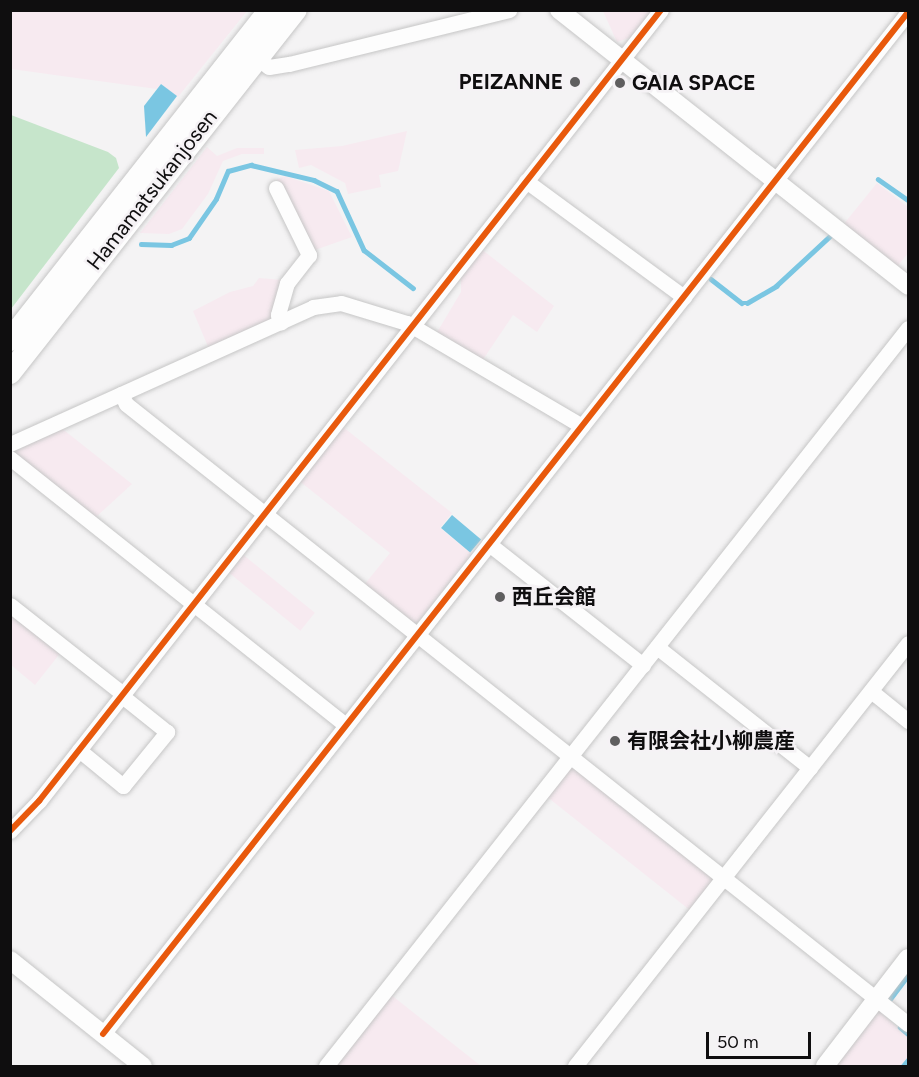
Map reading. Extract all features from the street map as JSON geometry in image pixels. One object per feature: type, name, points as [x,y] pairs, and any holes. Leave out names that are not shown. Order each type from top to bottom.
[{"type":"main road","name":"Hamamatsukanjosen","points":[[10,340],[270,10]]},
{"type":"main road","name":"Hamamatsukanjosen","points":[[10,373],[256,57],[296,10]]},
{"type":"street","points":[[256,57],[269,67],[289,64],[509,10]]},
{"type":"street","points":[[559,10],[909,286]]},
{"type":"street","points":[[10,831],[79,750],[661,10]]},
{"type":"street","points":[[102,1034],[909,12]]},
{"type":"street","points":[[526,181],[684,297]]},
{"type":"street","points":[[276,188],[309,255],[287,283],[278,315],[281,322]]},
{"type":"street","points":[[10,444],[314,307],[341,303],[412,326],[582,426]]},
{"type":"street","points":[[326,1066],[909,328]]},
{"type":"street","points":[[121,394],[126,404],[878,997],[909,1024]]},
{"type":"street","points":[[10,458],[346,725]]},
{"type":"street","points":[[489,544],[643,665]]},
{"type":"street","points":[[10,605],[167,732],[123,786],[79,750]]},
{"type":"street","points":[[575,1066],[909,643]]},
{"type":"street","points":[[657,647],[810,768]]},
{"type":"street","points":[[871,691],[909,721]]},
{"type":"street","points":[[825,1066],[909,958]]},
{"type":"street","points":[[10,960],[143,1066]]},
{"type":"shaded area","points":[[11,11],[247,11],[178,97],[161,84],[157,89],[11,69]]},
{"type":"shaded area","points":[[603,11],[654,11],[635,36],[617,42]]},
{"type":"shaded area","points":[[407,131],[398,171],[379,175],[381,187],[348,194],[345,183],[311,165],[299,168],[295,150],[342,146]]},
{"type":"shaded area","points":[[207,147],[217,156],[237,148],[264,148],[264,154],[242,154],[223,161],[208,194],[182,229],[169,234],[140,233]]},
{"type":"shaded area","points":[[285,176],[329,191],[352,237],[312,251],[277,179]]},
{"type":"shaded area","points":[[877,183],[908,207],[908,253],[897,267],[843,225]]},
{"type":"shaded area","points":[[480,248],[554,306],[537,332],[513,315],[482,361],[436,334],[461,292],[461,272]]},
{"type":"shaded area","points":[[259,278],[283,280],[272,320],[209,349],[193,311],[230,292],[253,286]]},
{"type":"shaded area","points":[[60,427],[132,484],[95,518],[12,453]]},
{"type":"shaded area","points":[[343,427],[452,513],[440,528],[472,554],[418,622],[412,623],[364,585],[390,553],[298,480],[339,428]]},
{"type":"shaded area","points":[[241,553],[315,613],[300,631],[227,571]]},
{"type":"shaded area","points":[[10,610],[62,651],[35,685],[11,665]]},
{"type":"shaded area","points":[[570,766],[576,766],[714,875],[715,881],[691,911],[546,796]]},
{"type":"shaded area","points":[[390,994],[481,1066],[333,1066]]},
{"type":"shaded area","points":[[878,1010],[908,1037],[908,1057],[901,1066],[836,1066]]},
{"type":"green space","points":[[11,115],[108,152],[116,158],[119,168],[11,309]]},
{"type":"water","points":[[161,84],[177,96],[146,137],[144,106]]},
{"type":"water","points":[[452,515],[481,539],[470,552],[441,528]]},
{"type":"waterway","points":[[141,244],[171,245],[189,238],[216,199],[228,171],[251,165],[314,180],[337,191],[364,250],[413,288]]},
{"type":"waterway","points":[[878,179],[908,200]]},
{"type":"waterway","points":[[711,279],[742,303],[747,303],[776,286],[831,235]]},
{"type":"waterway","points":[[890,999],[908,975]]},
{"type":"waterway","points":[[900,1027],[908,1034]]},
{"type":"waterway","points":[[903,1066],[908,1060]]},
{"type":"cycle path","points":[[10,831],[39,801],[661,10]]},
{"type":"cycle path","points":[[103,1034],[908,12]]},
{"type":"place","name":"PEIZANNE","points":[[575,82]]},
{"type":"place","name":"GAIA SPACE","points":[[620,83]]},
{"type":"place","name":"西丘会館","points":[[500,597]]},
{"type":"place","name":"有限会社小柳農産","points":[[615,741]]}]
